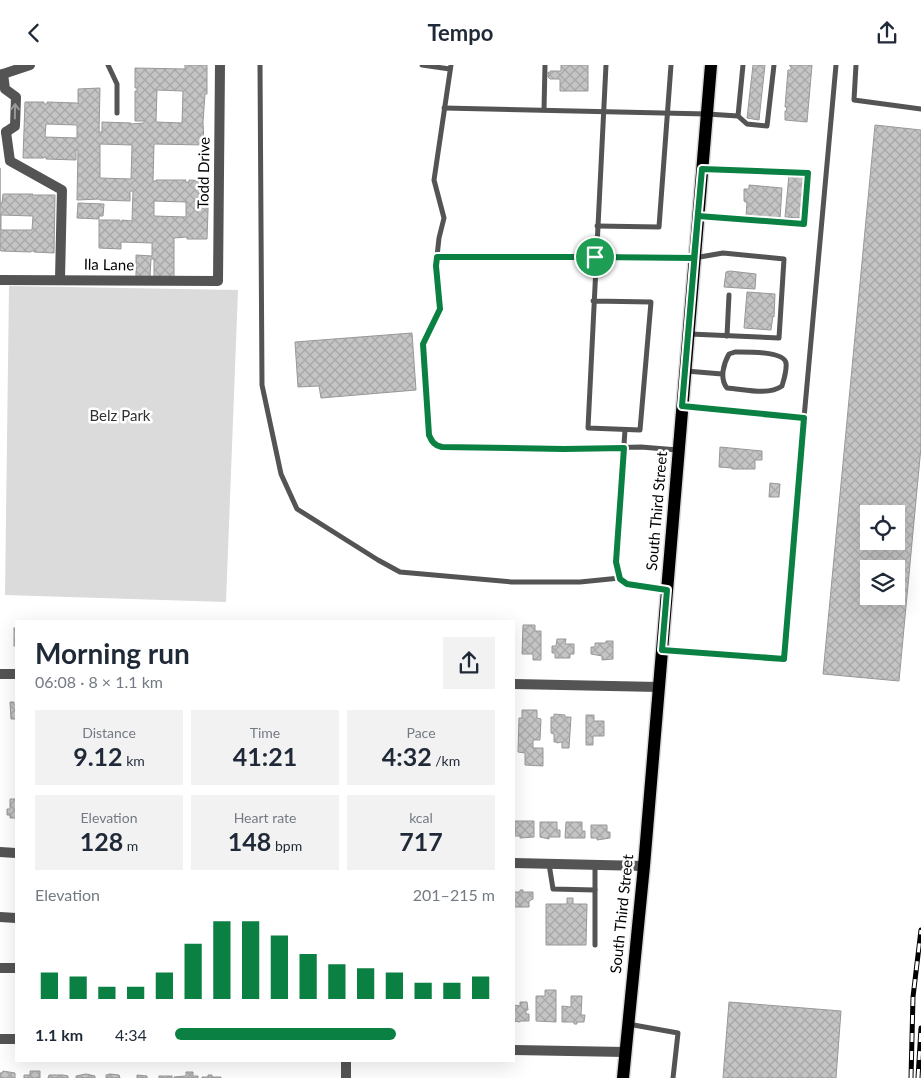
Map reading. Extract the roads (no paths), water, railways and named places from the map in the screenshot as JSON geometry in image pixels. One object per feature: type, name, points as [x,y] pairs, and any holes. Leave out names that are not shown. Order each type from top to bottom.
[{"type":"main road","name":"South Third Street","points":[[623,1078],[644,866],[711,65]]},
{"type":"street","points":[[30,65],[1,74],[2,92],[16,97],[15,126],[3,136],[10,161],[62,190],[60,279]]},
{"type":"street","name":"Todd Drive","points":[[218,281],[220,65]]},
{"type":"street","name":"Ila Lane","points":[[0,280],[218,281]]},
{"type":"street","points":[[0,674],[15,674]]},
{"type":"street","points":[[515,684],[659,687]]},
{"type":"street","points":[[0,852],[15,853]]},
{"type":"street","points":[[515,863],[644,866]]},
{"type":"street","points":[[0,917],[15,918]]},
{"type":"street","points":[[0,968],[15,968]]},
{"type":"street","points":[[0,1039],[15,1039]]},
{"type":"street","points":[[515,1050],[625,1052]]},
{"type":"street","points":[[346,1062],[346,1078]]},
{"type":"lane","points":[[108,65],[116,84],[116,113]]},
{"type":"lane","points":[[260,65],[262,385],[281,474],[296,509],[400,572],[512,582],[580,582],[620,579],[627,584],[667,590]]},
{"type":"lane","points":[[422,65],[451,67],[434,180],[444,218],[436,266],[440,309],[423,344],[429,435],[435,445],[679,450]]},
{"type":"lane","points":[[544,110],[545,65]]},
{"type":"lane","points":[[593,301],[651,302],[640,430],[588,428],[593,301],[595,257],[606,65]]},
{"type":"lane","points":[[597,226],[660,227],[666,113],[671,65]]},
{"type":"lane","points":[[738,116],[743,65]]},
{"type":"lane","points":[[444,107],[706,114],[738,116],[747,123],[767,126],[774,65]]},
{"type":"lane","points":[[662,650],[784,659],[836,65]]},
{"type":"lane","points":[[856,65],[854,100],[921,109]]},
{"type":"lane","points":[[698,216],[804,224],[808,173],[702,169]]},
{"type":"lane","points":[[437,257],[694,258],[723,253],[784,259],[779,338],[688,334]]},
{"type":"lane","points":[[726,336],[729,295]]},
{"type":"lane","points":[[729,353],[778,354],[784,358],[786,363],[782,386],[776,390],[727,388],[723,383],[722,374],[729,353]]},
{"type":"lane","points":[[685,371],[722,374]]},
{"type":"lane","points":[[682,406],[804,418]]},
{"type":"lane","points":[[620,579],[616,562],[625,430]]},
{"type":"lane","points":[[550,864],[553,889],[595,890]]},
{"type":"lane","points":[[595,865],[595,945]]},
{"type":"lane","points":[[628,1023],[678,1033],[673,1078]]},
{"type":"railway","points":[[911,1078],[913,997],[921,930]]},
{"type":"railway","points":[[918,1078],[921,1028]]},
{"type":"park label","name":"Belz Park","points":[[120,416]]}]
